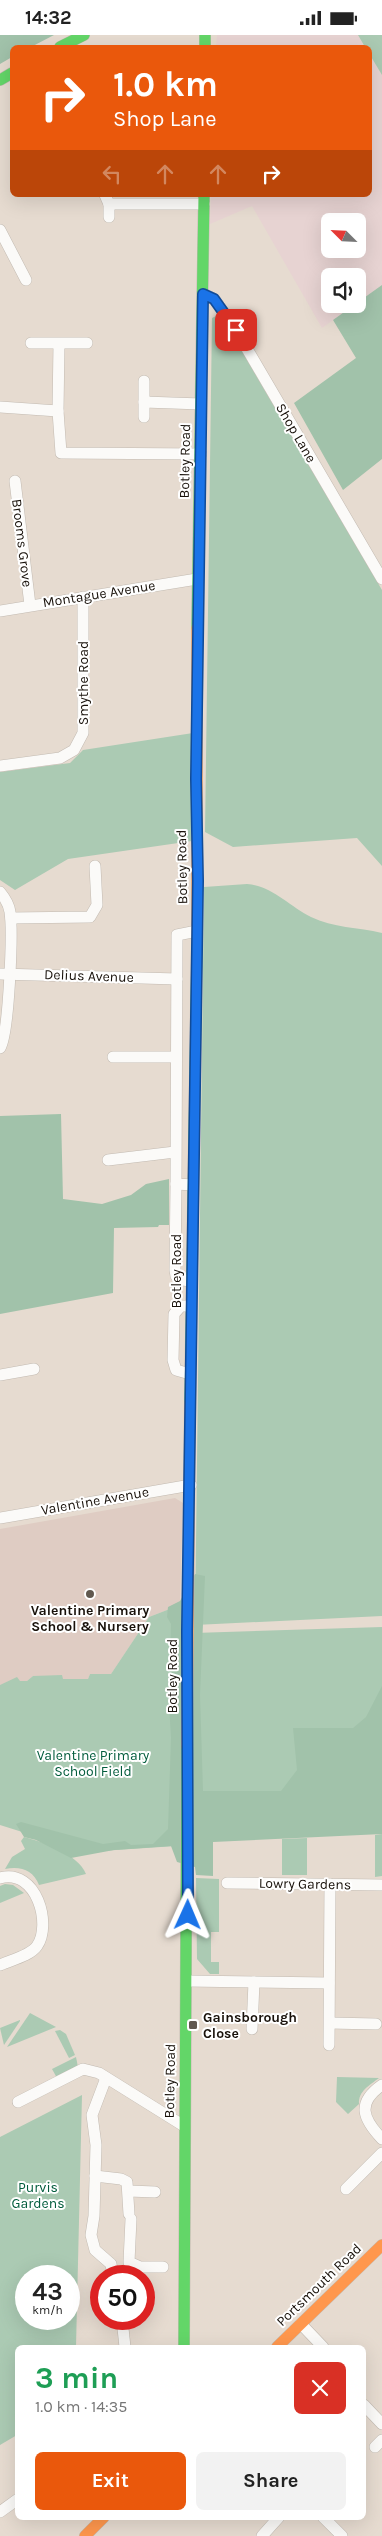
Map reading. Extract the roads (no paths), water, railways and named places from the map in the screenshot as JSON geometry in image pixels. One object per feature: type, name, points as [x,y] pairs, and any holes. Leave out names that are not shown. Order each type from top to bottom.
[{"type":"main road","points":[[64,45],[84,35]]},
{"type":"main road","name":"Botley Road","points":[[184,2345],[187,1631],[191,1485],[191,1281],[197,931],[197,579],[201,454],[204,199]]},
{"type":"main road","name":"Portsmouth Road","points":[[279,2345],[382,2245]]},
{"type":"main road","points":[[85,2536],[101,2520]]},
{"type":"street","points":[[109,217],[107,199],[204,199]]},
{"type":"street","points":[[0,230],[26,280]]},
{"type":"street","points":[[0,257],[11,251]]},
{"type":"street","name":"Shop Lane","points":[[203,294],[214,299],[236,330],[382,579]]},
{"type":"street","points":[[31,343],[87,343]]},
{"type":"street","points":[[59,344],[58,411],[61,453],[201,454]]},
{"type":"street","points":[[144,381],[144,417]]},
{"type":"street","points":[[144,403],[201,404]]},
{"type":"street","points":[[0,407],[58,411]]},
{"type":"street","name":"Brooms Grove","points":[[15,481],[30,605]]},
{"type":"street","name":"Montague Avenue","points":[[0,611],[197,579]]},
{"type":"street","name":"Smythe Road","points":[[0,766],[60,758],[74,750],[83,733],[83,597]]},
{"type":"street","points":[[11,918],[90,917],[97,905],[95,866]]},
{"type":"street","points":[[0,892],[6,900],[11,918],[4,974],[7,1023],[0,1048]]},
{"type":"street","points":[[191,1281],[182,1280],[176,1276],[175,1270],[177,935],[197,931]]},
{"type":"street","name":"Delius Avenue","points":[[4,974],[177,979]]},
{"type":"street","points":[[177,1016],[196,1015]]},
{"type":"street","points":[[113,1057],[176,1057]]},
{"type":"street","points":[[108,1160],[175,1152]]},
{"type":"street","points":[[176,1184],[193,1185]]},
{"type":"street","points":[[190,1374],[176,1370],[173,1360],[174,1314],[181,1306],[191,1306]]},
{"type":"street","points":[[0,1375],[34,1369]]},
{"type":"street","name":"Valentine Avenue","points":[[0,1518],[191,1485]]},
{"type":"street","points":[[0,1878],[18,1877],[29,1884],[36,1897],[42,1931],[37,1946],[32,1952],[0,1965]]},
{"type":"street","name":"Lowry Gardens","points":[[227,1883],[382,1885]]},
{"type":"street","points":[[329,2045],[330,1884]]},
{"type":"street","points":[[187,1981],[330,1983]]},
{"type":"street","points":[[252,2029],[254,1982]]},
{"type":"street","points":[[330,2023],[376,2023]]},
{"type":"street","points":[[18,2101],[83,2069],[106,2078],[184,2126]]},
{"type":"street","points":[[106,2078],[92,2115],[96,2145],[94,2216],[91,2235],[95,2250],[107,2265]]},
{"type":"street","points":[[382,2085],[366,2100],[364,2113],[370,2126],[382,2139]]},
{"type":"street","points":[[346,2189],[382,2153]]},
{"type":"street","points":[[95,2176],[125,2180],[129,2191],[129,2262]]},
{"type":"street","points":[[129,2191],[155,2192]]},
{"type":"street","points":[[124,2265],[129,2262]]},
{"type":"street","points":[[129,2262],[140,2267],[163,2267]]},
{"type":"street","points":[[301,2324],[321,2345]]},
{"type":"street","points":[[123,2330],[125,2345]]},
{"type":"street","points":[[366,2407],[382,2424]]},
{"type":"street","points":[[0,2512],[15,2501]]},
{"type":"street","points":[[262,2536],[276,2520]]},
{"type":"street","points":[[326,2520],[342,2536]]},
{"type":"place","name":"Valentine Primary School & Nursery","points":[[90,1594]]},
{"type":"place","name":"Gainsborough Close","points":[[193,2025]]},
{"type":"park label","name":"Valentine Primary School Field","points":[[93,1763]]},
{"type":"park label","name":"Purvis Gardens","points":[[38,2195]]}]
